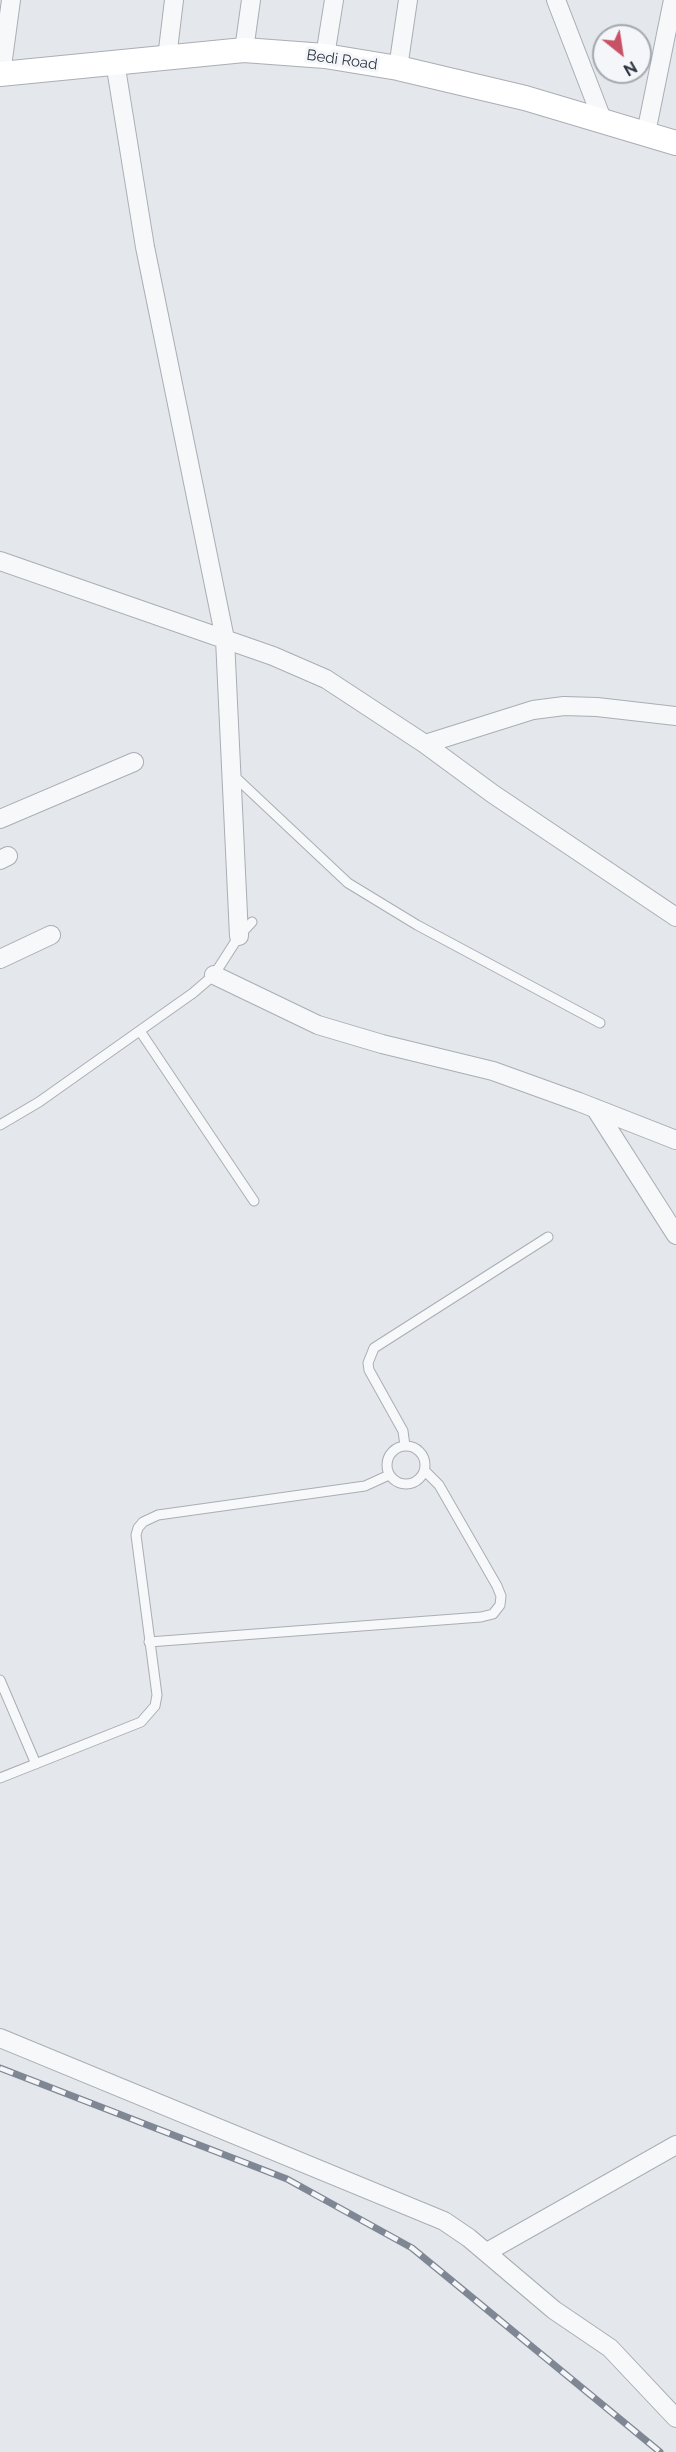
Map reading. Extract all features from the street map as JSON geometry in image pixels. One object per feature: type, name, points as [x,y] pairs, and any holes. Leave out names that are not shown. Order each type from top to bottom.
[{"type":"main road","name":"Bedi Road","points":[[1,74],[244,50],[325,56],[398,68],[525,98],[602,119],[676,143]]},
{"type":"street","points":[[1,74],[11,0]]},
{"type":"street","points":[[167,58],[174,0]]},
{"type":"street","points":[[244,50],[251,0]]},
{"type":"street","points":[[325,56],[334,0]]},
{"type":"street","points":[[398,68],[408,0]]},
{"type":"street","points":[[556,0],[602,119]]},
{"type":"street","points":[[646,133],[673,0]]},
{"type":"street","points":[[115,62],[149,268],[225,639],[239,936]]},
{"type":"street","points":[[0,561],[225,639],[326,679],[425,744],[493,794],[676,917]]},
{"type":"street","points":[[425,744],[533,711],[564,706],[597,706],[676,716]]},
{"type":"street","points":[[0,819],[134,762]]},
{"type":"street","points":[[0,959],[51,935]]},
{"type":"street","points":[[214,975],[318,1025],[382,1044],[493,1071],[676,1140]]},
{"type":"street","points":[[595,1108],[676,1235]]},
{"type":"street","points":[[0,2038],[444,2221],[469,2238],[554,2310],[610,2348],[676,2418]]},
{"type":"street","points":[[486,2252],[676,2145]]},
{"type":"lane","points":[[231,773],[348,883],[417,925],[600,1023]]},
{"type":"lane","points":[[0,1125],[39,1102],[140,1031],[214,975],[239,936],[252,922]]},
{"type":"lane","points":[[140,1031],[254,1201]]},
{"type":"lane","points":[[405,1446],[403,1431],[369,1370],[368,1363],[374,1348],[548,1237]]},
{"type":"lane","points":[[405,1446],[412,1446],[425,1459],[425,1472],[411,1484],[399,1483],[389,1475],[387,1468],[389,1456],[399,1447],[405,1446]]},
{"type":"lane","points":[[149,1642],[481,1617],[493,1614],[500,1605],[501,1596],[497,1586],[438,1485],[425,1472]]},
{"type":"lane","points":[[0,1778],[141,1722],[155,1706],[157,1695],[136,1535],[143,1522],[158,1515],[365,1486],[389,1475]]},
{"type":"lane","points":[[0,1680],[36,1764]]},
{"type":"railway","points":[[0,2068],[287,2179],[412,2248],[660,2452]]}]
